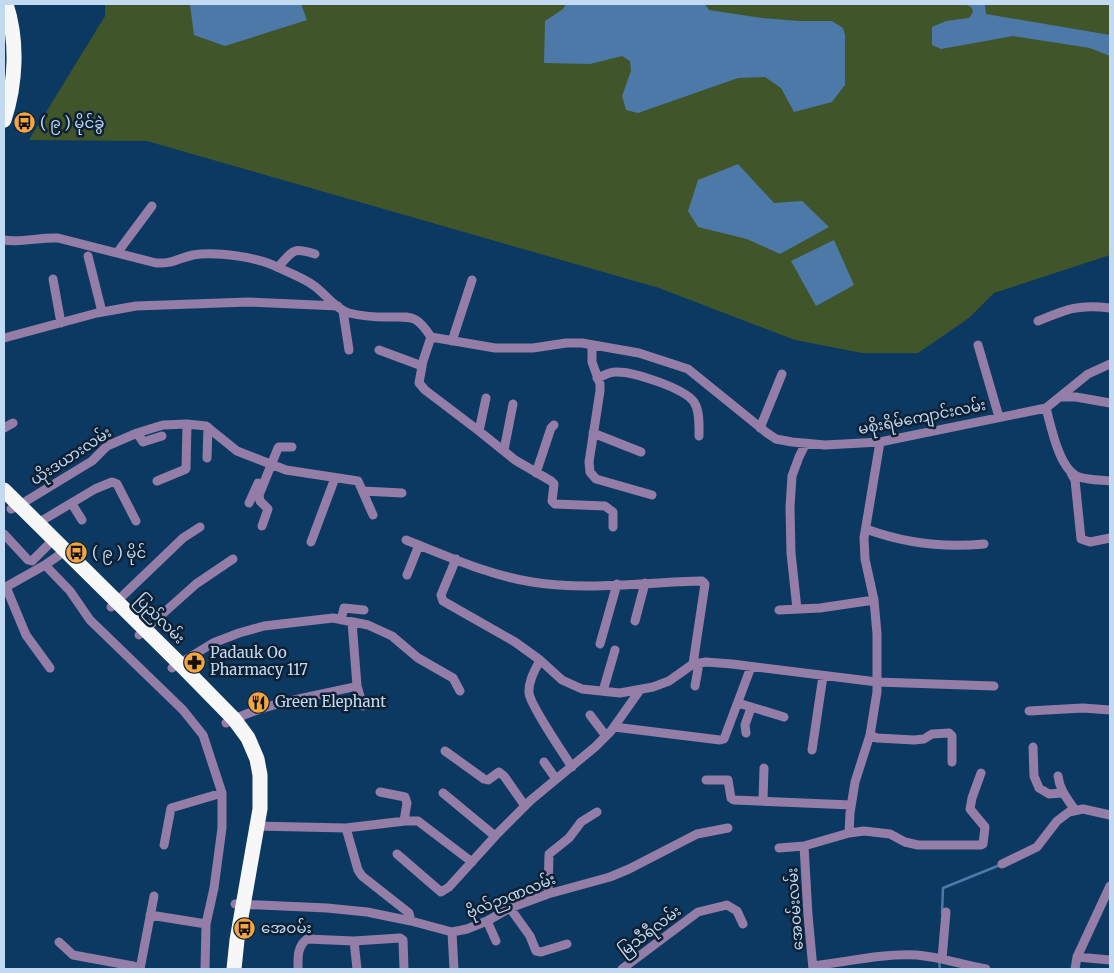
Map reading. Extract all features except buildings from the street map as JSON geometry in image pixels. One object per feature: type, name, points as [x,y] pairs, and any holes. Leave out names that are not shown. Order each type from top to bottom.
[{"type":"highway","points":[[4,120],[12,88],[14,60],[11,23],[6,4]]},
{"type":"highway","name":"ပြည်လမ်း","points":[[4,490],[11,505],[114,604],[230,721],[241,742],[249,762],[253,790],[254,826],[239,904],[229,939],[226,969]]},
{"type":"highway","name":"ပြည်လမ်း","points":[[11,505],[38,524],[57,551]]},
{"type":"highway","name":"ပြည်လမ်း","points":[[234,969],[239,904]]},
{"type":"street","points":[[117,253],[152,206]]},
{"type":"street","points":[[4,240],[12,242],[43,237],[58,238],[156,263],[169,264],[193,255],[230,256],[261,261],[278,267],[314,285],[341,308],[349,350]]},
{"type":"street","points":[[278,267],[294,250],[299,249],[315,254]]},
{"type":"street","points":[[88,256],[102,312]]},
{"type":"street","points":[[53,279],[61,323]]},
{"type":"street","points":[[452,341],[472,280]]},
{"type":"street","points":[[4,338],[102,312],[136,306],[248,302],[341,308],[370,316],[409,317],[424,325],[431,337],[419,383],[424,390],[480,430],[504,450],[554,484],[552,501],[555,504],[605,506],[613,512],[613,527]]},
{"type":"street","points":[[1038,321],[1070,308],[1089,306],[1110,308]]},
{"type":"street","name":"မစိုးရိမ်ကျောင်းလမ်း","points":[[431,337],[504,348],[533,348],[566,343],[592,345],[639,353],[688,369],[776,439],[825,445],[880,442],[1046,408],[1088,374],[1110,364]]},
{"type":"street","points":[[978,344],[999,417]]},
{"type":"street","points":[[592,345],[592,362],[600,384],[600,391],[589,462],[590,472],[594,478],[652,495]]},
{"type":"street","points":[[379,350],[422,366]]},
{"type":"street","points":[[597,378],[613,372],[621,372],[665,383],[688,396],[694,403],[699,420],[699,436]]},
{"type":"street","points":[[760,428],[782,374]]},
{"type":"street","points":[[1060,397],[1076,397],[1110,403]]},
{"type":"street","points":[[480,430],[486,398]]},
{"type":"street","points":[[504,450],[513,404]]},
{"type":"street","points":[[1046,408],[1061,458],[1075,480],[1081,538],[1090,542],[1110,538]]},
{"type":"street","points":[[4,428],[13,423]]},
{"type":"street","points":[[157,480],[186,469],[187,424]]},
{"type":"street","name":"ယိုးဒယားလမ်း","points":[[11,505],[92,461],[107,446],[137,433],[163,425],[187,424],[208,427]]},
{"type":"street","points":[[536,473],[551,428],[554,425]]},
{"type":"street","points":[[207,458],[208,427]]},
{"type":"street","points":[[208,427],[237,451],[286,470],[358,481],[373,515]]},
{"type":"street","points":[[137,433],[143,442],[162,436]]},
{"type":"street","points":[[593,433],[641,452]]},
{"type":"street","points":[[849,833],[855,782],[864,758],[876,704],[877,634],[874,600],[865,559],[864,538],[880,442]]},
{"type":"street","points":[[797,609],[790,507],[792,476],[806,443]]},
{"type":"street","points":[[249,504],[268,463],[279,446],[292,447]]},
{"type":"street","points":[[262,526],[268,509],[260,501],[259,495],[268,463]]},
{"type":"street","points":[[1068,468],[1078,477],[1110,480]]},
{"type":"street","points":[[311,542],[335,478]]},
{"type":"street","points":[[38,524],[112,482],[117,484],[136,521]]},
{"type":"street","points":[[363,491],[402,493]]},
{"type":"street","points":[[72,504],[82,520]]},
{"type":"street","points":[[114,604],[183,538],[200,527]]},
{"type":"street","points":[[866,529],[888,537],[938,546],[984,544]]},
{"type":"street","points":[[4,534],[28,560],[32,561],[57,551]]},
{"type":"street","points":[[406,540],[502,576],[531,582],[577,586],[704,582],[695,686]]},
{"type":"street","points":[[407,575],[419,545]]},
{"type":"street","points":[[50,668],[26,635],[5,587],[45,565],[57,551]]},
{"type":"street","points":[[142,632],[196,584],[233,559]]},
{"type":"street","points":[[456,559],[441,595],[443,601],[515,642],[540,660],[562,680],[582,689],[620,693],[640,690],[669,681],[696,664],[732,664],[877,682],[994,686]]},
{"type":"street","points":[[45,565],[70,591],[90,620],[183,710],[203,735],[222,793],[222,828],[214,888],[206,924],[206,969]]},
{"type":"street","points":[[635,620],[645,583]]},
{"type":"street","points":[[600,644],[617,584]]},
{"type":"street","points":[[779,610],[820,608],[874,600]]},
{"type":"street","points":[[341,620],[344,608],[364,610]]},
{"type":"street","points":[[176,666],[213,643],[239,632],[264,626],[333,618],[368,626],[392,636],[418,658],[452,678],[460,691]]},
{"type":"street","points":[[352,622],[357,686],[362,706]]},
{"type":"street","points":[[602,692],[615,650]]},
{"type":"street","points":[[540,660],[530,680],[528,694],[535,709],[572,767]]},
{"type":"street","points":[[614,727],[724,739],[751,667]]},
{"type":"street","points":[[812,750],[824,676]]},
{"type":"street","points":[[230,721],[264,706],[357,686]]},
{"type":"street","points":[[397,854],[441,892],[449,887],[525,806],[606,736],[640,690]]},
{"type":"street","points":[[738,703],[784,717]]},
{"type":"street","points":[[746,733],[745,725],[751,708]]},
{"type":"street","points":[[1029,711],[1082,708],[1110,710]]},
{"type":"street","points":[[590,715],[606,736]]},
{"type":"street","points":[[870,734],[877,738],[914,740],[924,739],[932,734],[949,733],[952,736],[952,762]]},
{"type":"street","points":[[1034,747],[1034,776],[1039,788],[1049,794],[1062,794]]},
{"type":"street","points":[[445,751],[488,780],[499,772],[504,776],[525,806]]},
{"type":"street","points":[[544,762],[556,780]]},
{"type":"street","points":[[763,800],[764,768]]},
{"type":"street","points":[[779,848],[804,846],[849,833],[864,831],[879,831],[890,834],[905,842],[918,845],[981,845],[983,844],[985,827],[970,809],[981,772]]},
{"type":"street","points":[[1058,776],[1062,794],[1075,810]]},
{"type":"street","points":[[706,780],[728,780],[731,798],[734,800],[851,805]]},
{"type":"street","points":[[380,792],[406,797],[404,821]]},
{"type":"street","points":[[164,845],[171,808],[222,793]]},
{"type":"street","points":[[443,793],[496,836]]},
{"type":"street","points":[[1002,864],[1037,847],[1058,821],[1068,812],[1083,809],[1110,815]]},
{"type":"street","points":[[548,894],[550,854],[569,838],[587,817],[597,812]]},
{"type":"street","points":[[254,826],[346,828],[418,821],[472,862]]},
{"type":"street","points":[[346,828],[358,870],[362,876],[409,913],[411,921]]},
{"type":"street","name":"ဗိုလ်ဉာဏလမ်း","points":[[239,904],[367,912],[452,932],[467,930],[510,908],[548,894],[610,877],[697,834],[728,828]]},
{"type":"street","name":"အေဝမ်းလမ်း","points":[[804,846],[813,968]]},
{"type":"street","points":[[1075,969],[1077,957],[1110,886]]},
{"type":"street","points":[[59,942],[73,955],[133,966],[140,969],[154,896]]},
{"type":"street","name":"မြသီရီလမ်း","points":[[622,969],[698,912],[727,905],[737,911],[743,924]]},
{"type":"street","points":[[510,908],[530,936],[536,951],[541,952],[567,944]]},
{"type":"street","points":[[939,959],[946,912]]},
{"type":"street","points":[[150,915],[206,924]]},
{"type":"street","points":[[487,921],[496,941]]},
{"type":"street","points":[[452,932],[454,969]]},
{"type":"street","points":[[298,969],[298,950],[307,939],[354,941],[400,938],[403,940],[404,969]]},
{"type":"street","points":[[354,941],[357,969]]},
{"type":"street","points":[[813,968],[899,956],[939,959],[986,969]]},
{"type":"street","points":[[1077,957],[1110,960]]},
{"type":"green space","points":[[105,4],[1110,4],[1110,255],[994,293],[969,318],[918,353],[862,353],[795,340],[659,288],[147,141],[29,140],[105,16]]},
{"type":"water","points":[[186,4],[301,4],[307,20],[225,46],[194,35],[190,5]]},
{"type":"water","points":[[566,4],[705,4],[709,10],[762,18],[832,21],[843,28],[845,35],[845,85],[832,102],[794,112],[781,88],[765,77],[738,78],[638,113],[626,110],[622,96],[631,71],[630,61],[622,56],[590,64],[544,63],[545,21],[563,9]]},
{"type":"water","points":[[966,4],[985,4],[986,14],[1110,35],[1110,56],[1090,48],[1013,36],[941,49],[932,45],[932,27],[946,21],[969,18],[973,12],[972,8]]},
{"type":"water","points":[[738,164],[774,203],[802,201],[829,227],[780,254],[747,239],[698,227],[688,211],[698,180]]},
{"type":"water","points":[[834,240],[854,285],[816,306],[791,261]]},
{"type":"waterway","points":[[942,913],[943,888],[1000,865]]},
{"type":"waterway","points":[[939,961],[940,969]]},
{"type":"place","name":"( ၉ ) မိုင်ခွဲ","points":[[24,123]]},
{"type":"place","name":"( ၉ ) မိုင်","points":[[76,553]]},
{"type":"place","name":"Padauk Oo Pharmacy 117","points":[[194,662]]},
{"type":"place","name":"Green Elephant","points":[[259,702]]},
{"type":"place","name":"အေဝမ်း","points":[[245,928]]}]
